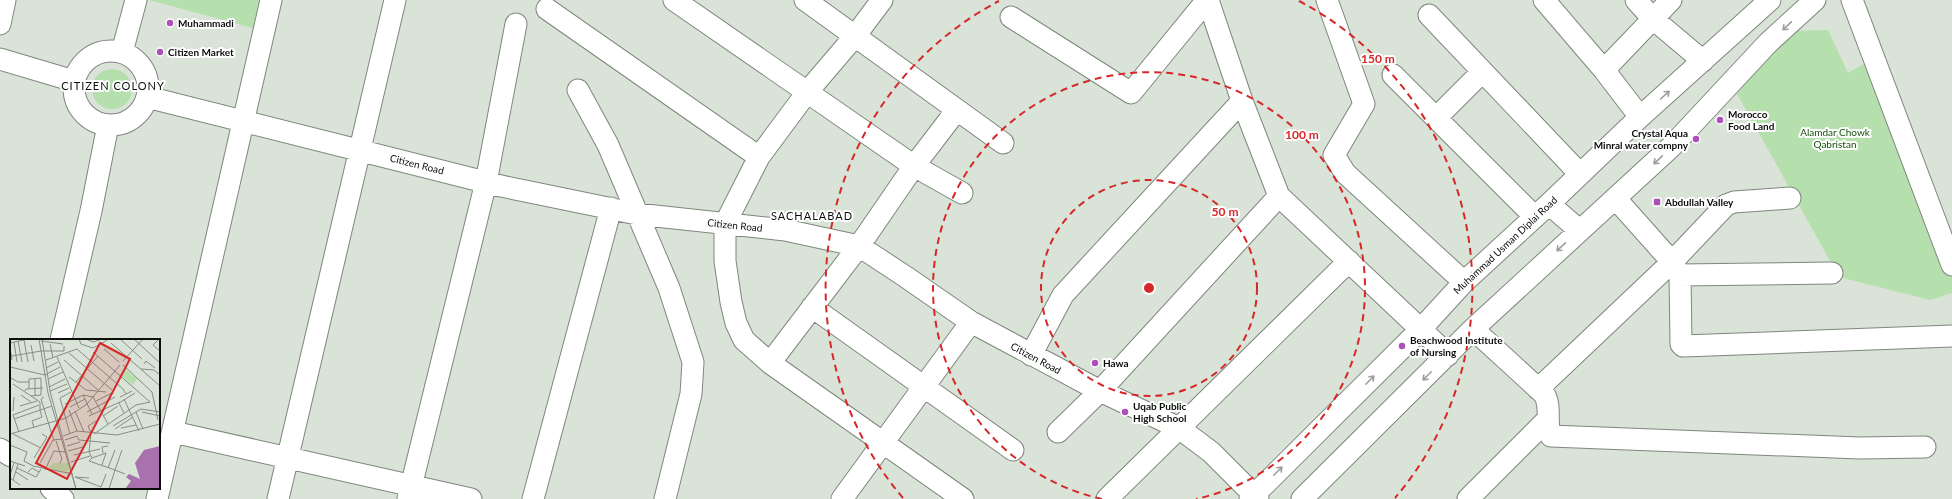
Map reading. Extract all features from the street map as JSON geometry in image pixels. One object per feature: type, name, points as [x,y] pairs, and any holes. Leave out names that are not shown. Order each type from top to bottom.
[{"type":"street","points":[[0,24],[5,0]]},
{"type":"street","points":[[122,52],[136,0]]},
{"type":"street","points":[[160,486],[271,0]]},
{"type":"street","points":[[278,499],[395,0]]},
{"type":"street","points":[[674,0],[808,91],[914,166],[962,193]]},
{"type":"street","points":[[805,0],[956,111],[1003,143]]},
{"type":"street","points":[[882,0],[855,36],[808,91],[759,158],[725,224],[725,261],[731,302],[736,323],[744,340],[770,363],[963,499]]},
{"type":"street","points":[[1011,17],[1131,93],[1208,0]]},
{"type":"street","points":[[1208,0],[1242,101],[1278,196],[1448,355]]},
{"type":"street","points":[[1327,0],[1364,104],[1334,155],[1345,173],[1464,282]]},
{"type":"street","points":[[1544,0],[1604,70],[1640,117]]},
{"type":"street","points":[[1636,0],[1652,18],[1703,61]]},
{"type":"street","points":[[1604,70],[1652,18],[1671,0]]},
{"type":"street","name":"Muhammad Usman Diplai Road","points":[[1254,498],[1421,329],[1464,282],[1542,211],[1640,117],[1770,0]]},
{"type":"street","points":[[1302,499],[1473,329],[1671,147],[1768,43],[1815,0]]},
{"type":"street","points":[[1852,0],[1952,265]]},
{"type":"street","points":[[548,9],[759,158]]},
{"type":"street","points":[[1429,15],[1580,174]]},
{"type":"street","points":[[410,492],[486,182],[516,24]]},
{"type":"street","points":[[110,50],[122,52],[132,57],[140,65],[147,80],[147,97],[143,107],[132,118],[118,125],[108,125],[96,122],[86,115],[78,105],[74,93],[74,81],[79,69],[87,60],[97,53],[110,50]]},
{"type":"street","points":[[0,59],[74,81]]},
{"type":"street","points":[[1436,118],[1482,72]]},
{"type":"street","points":[[1393,75],[1436,118],[1542,211],[1579,230]]},
{"type":"street","points":[[578,90],[608,145],[669,288],[693,362],[691,394],[665,499]]},
{"type":"street","name":"Citizen Road","points":[[147,97],[244,120],[486,182],[637,214],[785,230],[858,246],[971,322],[1100,391],[1179,428],[1211,452],[1254,498]]},
{"type":"street","points":[[1031,355],[1063,295],[1242,101]]},
{"type":"street","points":[[770,363],[858,246],[914,166],[956,111]]},
{"type":"street","points":[[61,339],[91,211],[108,125]]},
{"type":"street","points":[[1058,432],[1100,391],[1278,196]]},
{"type":"street","points":[[1538,389],[1676,268],[1726,205],[1734,202],[1790,198]]},
{"type":"street","points":[[1616,199],[1676,268],[1680,344],[1685,347],[1952,336]]},
{"type":"street","points":[[533,499],[611,208]]},
{"type":"street","points":[[1107,499],[1349,261]]},
{"type":"street","points":[[1676,268],[1832,273]]},
{"type":"street","points":[[812,307],[1013,450]]},
{"type":"street","points":[[842,499],[971,322]]},
{"type":"street","points":[[1473,329],[1546,398],[1548,430],[1551,436],[1860,448],[1925,447]]},
{"type":"street","points":[[1468,499],[1548,418]]},
{"type":"street","points":[[172,432],[287,458],[410,492],[471,499]]},
{"type":"street","points":[[0,449],[10,455]]},
{"type":"street","points":[[52,489],[63,499]]},
{"type":"street","points":[[157,499],[159,489]]},
{"type":"green space","points":[[149,0],[259,0],[253,28]]},
{"type":"green space","name":"Alamdar Chowk Qabristan","points":[[1828,30],[1848,73],[1874,58],[1952,265],[1952,293],[1930,300],[1839,277],[1731,83],[1782,31]]},
{"type":"green space","points":[[116,69],[123,72],[129,78],[132,89],[131,97],[123,106],[116,109],[108,109],[101,106],[93,97],[92,85],[95,78],[104,70]]},
{"type":"place","name":"Muhammadi","points":[[170,23]]},
{"type":"place","name":"Citizen Market","points":[[160,52]]},
{"type":"place","name":"Morocco Food Land","points":[[1720,120]]},
{"type":"place","name":"Crystal Aqua Minral water compny","points":[[1696,139]]},
{"type":"place","name":"Abdullah Valley","points":[[1657,202]]},
{"type":"place","name":"Beachwood Institute of Nursing","points":[[1402,346]]},
{"type":"place","name":"Hawa","points":[[1095,363]]},
{"type":"place","name":"Uqab Public High School","points":[[1125,412]]},
{"type":"district","name":"CITIZEN COLONY","points":[[113,86]]},
{"type":"district","name":"SACHALABAD","points":[[812,216]]}]
